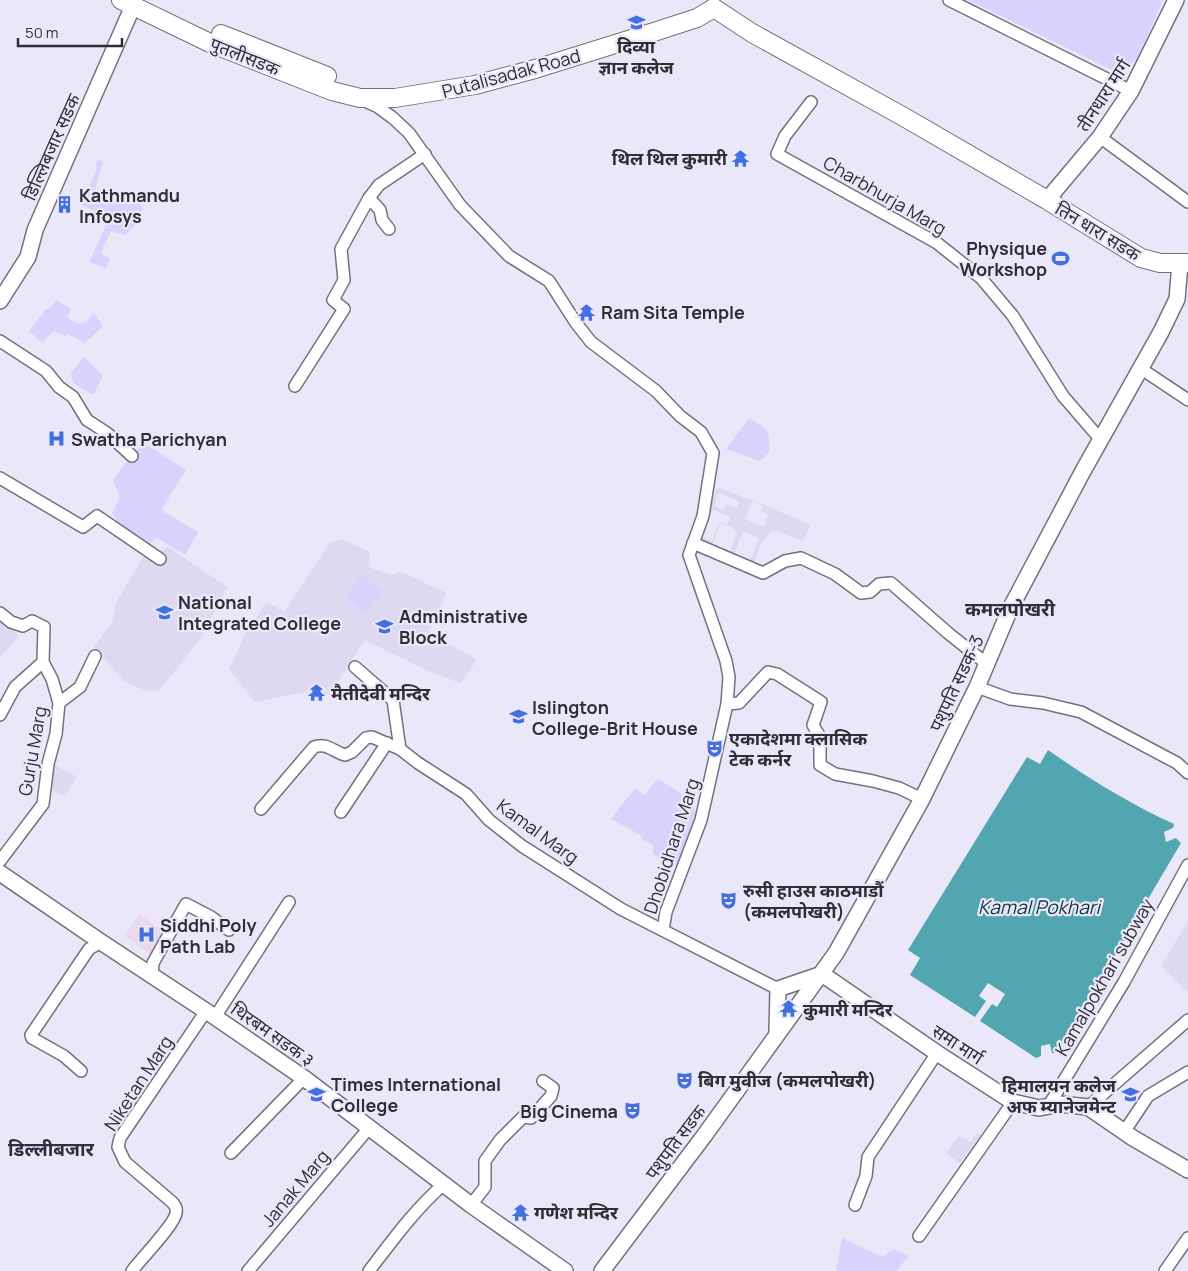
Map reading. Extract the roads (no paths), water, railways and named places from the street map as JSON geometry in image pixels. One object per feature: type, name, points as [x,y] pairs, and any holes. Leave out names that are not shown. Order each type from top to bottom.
[{"type":"main road","name":"तीनधारा मार्ग","points":[[1046,200],[1100,136],[1131,91],[1176,0]]},
{"type":"main road","name":"पुतलीसडक","points":[[131,1],[210,43],[332,91],[361,94],[434,85],[482,76],[715,4]]},
{"type":"main road","name":"डिल्लिबजार सडक","points":[[0,301],[28,257],[35,230],[131,1]]},
{"type":"main road","name":"तिन धारा सडक","points":[[715,4],[752,33],[904,117],[1141,258],[1160,263],[1184,264]]},
{"type":"main road","name":"पशुपति सडक-3","points":[[822,974],[836,953],[922,799],[977,687],[1010,609],[1161,332],[1177,299],[1184,264]]},
{"type":"main road","name":"थिरबम सडक ३","points":[[0,873],[304,1078],[471,1205],[565,1271]]},
{"type":"main road","points":[[777,1033],[778,989],[822,974]]},
{"type":"main road","name":"पशुपति सडक","points":[[602,1271],[704,1136],[777,1033],[822,974]]},
{"type":"main road","name":"समा मार्ग","points":[[822,974],[937,1053],[1013,1102],[1038,1108],[1049,1105],[1088,1107]]},
{"type":"main road","points":[[1088,1107],[1124,1132],[1188,1170]]},
{"type":"street","points":[[949,0],[1131,91]]},
{"type":"street","name":"Dhobidhara Marg","points":[[361,94],[393,118],[409,133],[460,205],[509,256],[550,281],[576,323],[591,342],[656,391],[680,416],[701,432],[713,453],[703,516],[689,555],[726,661],[729,677],[727,704],[701,820],[666,912],[663,930]]},
{"type":"street","name":"Charbhurja Marg","points":[[811,102],[785,136],[777,154],[937,243],[981,278],[1013,316],[1063,396],[1101,440]]},
{"type":"street","points":[[1100,136],[1188,202]]},
{"type":"street","points":[[295,386],[344,309],[333,300],[344,280],[341,249],[368,198],[379,185],[425,154]]},
{"type":"street","points":[[368,198],[380,210],[382,220],[389,229]]},
{"type":"street","points":[[0,341],[46,371],[59,387],[73,397],[87,420],[107,433],[132,456]]},
{"type":"street","points":[[1140,368],[1188,400]]},
{"type":"street","points":[[0,478],[83,527],[97,516],[160,559]]},
{"type":"street","points":[[693,543],[763,573],[785,561],[802,558],[835,574],[861,592],[870,592],[880,584],[891,583],[948,634],[986,664]]},
{"type":"street","name":"Gurju Marg","points":[[0,613],[11,622],[23,626],[32,621],[44,627],[43,662],[52,680],[59,703],[56,734],[48,764],[43,804],[0,861]]},
{"type":"street","points":[[59,703],[80,687],[95,656]]},
{"type":"street","points":[[0,715],[15,687],[43,662]]},
{"type":"street","points":[[355,667],[393,700],[400,749]]},
{"type":"street","points":[[727,704],[740,703],[768,672],[777,674],[821,702],[813,725],[820,737],[820,765],[835,774],[899,788],[922,799]]},
{"type":"street","points":[[977,687],[1010,699],[1043,703],[1081,712],[1177,763],[1188,773]]},
{"type":"street","name":"Kamal Marg","points":[[261,809],[314,747],[320,744],[325,745],[345,755],[352,752],[366,738],[372,736],[400,749],[466,794],[490,820],[522,846],[621,909],[778,989]]},
{"type":"street","points":[[341,812],[386,743]]},
{"type":"street","name":"Kamalpokhari subway","points":[[1049,1105],[1124,982],[1188,865]]},
{"type":"street","points":[[211,1014],[289,902]]},
{"type":"street","points":[[152,976],[153,963],[186,904],[211,917],[228,930]]},
{"type":"street","points":[[81,1071],[64,1056],[32,1038],[30,1035],[89,949],[101,942]]},
{"type":"street","name":"Niketan Marg","points":[[132,1271],[171,1223],[176,1214],[176,1208],[172,1202],[124,1162],[118,1147],[120,1138],[211,1014]]},
{"type":"street","points":[[1088,1107],[1188,1020]]},
{"type":"street","points":[[855,1205],[866,1176],[868,1157],[937,1053]]},
{"type":"street","points":[[1124,1132],[1148,1096],[1188,1072]]},
{"type":"street","points":[[231,1153],[304,1078]]},
{"type":"street","points":[[471,1205],[485,1187],[485,1161],[500,1140],[523,1118],[531,1118],[551,1096],[553,1088],[542,1081]]},
{"type":"street","points":[[919,1236],[1013,1102]]},
{"type":"street","name":"Janak Marg","points":[[248,1271],[369,1128]]},
{"type":"street","points":[[369,1271],[388,1245],[433,1193],[444,1184]]},
{"type":"street","points":[[1165,1271],[1188,1238]]},
{"type":"water","name":"Kamal Pokhari","points":[[1048,750],[1110,790],[1174,824],[1173,828],[1164,832],[1166,842],[1176,838],[1181,843],[1058,1052],[1052,1053],[1050,1044],[1041,1046],[1041,1056],[1036,1058],[980,1021],[992,1004],[997,1007],[1005,994],[988,983],[979,996],[986,1001],[975,1017],[910,975],[920,958],[908,950],[1027,757],[1040,764]]},
{"type":"place","name":"दिव्या ज्ञान कलेज","points":[[636,23]]},
{"type":"place","name":"थिल थिल कुमारी","points":[[741,158]]},
{"type":"place","name":"Kathmandu Infosys","points":[[65,205]]},
{"type":"place","name":"Physique Workshop","points":[[1061,258]]},
{"type":"place","name":"Ram Sita Temple","points":[[587,312]]},
{"type":"place","name":"Swatha Parichyan","points":[[57,439]]},
{"type":"place","name":"National Integrated College","points":[[164,612]]},
{"type":"place","name":"Administrative Block","points":[[385,626]]},
{"type":"place","name":"मैतीदेवी मन्दिर","points":[[317,693]]},
{"type":"place","name":"Islington College-Brit House","points":[[518,717]]},
{"type":"place","name":"एकादेशमा क्लासिक टेक कर्नर","points":[[715,748]]},
{"type":"place","name":"रुसी हाउस काठमाडौं (कमलपोखरी)","points":[[729,900]]},
{"type":"place","name":"Siddhi Poly Path Lab","points":[[146,935]]},
{"type":"place","name":"कुमारी मन्दिर","points":[[789,1009]]},
{"type":"place","name":"बिग मुवीज (कमलपोखरी)","points":[[684,1080]]},
{"type":"place","name":"Times International College","points":[[317,1094]]},
{"type":"place","name":"हिमालयन कलेज अफ म्यानेजमेन्ट","points":[[1130,1095]]},
{"type":"place","name":"Big Cinema","points":[[632,1111]]},
{"type":"place","name":"गणेश मन्दिर","points":[[520,1212]]},
{"type":"district","name":"कमलपोखरी","points":[[1010,609]]},
{"type":"district","name":"डिल्लीबजार","points":[[51,1149]]}]
